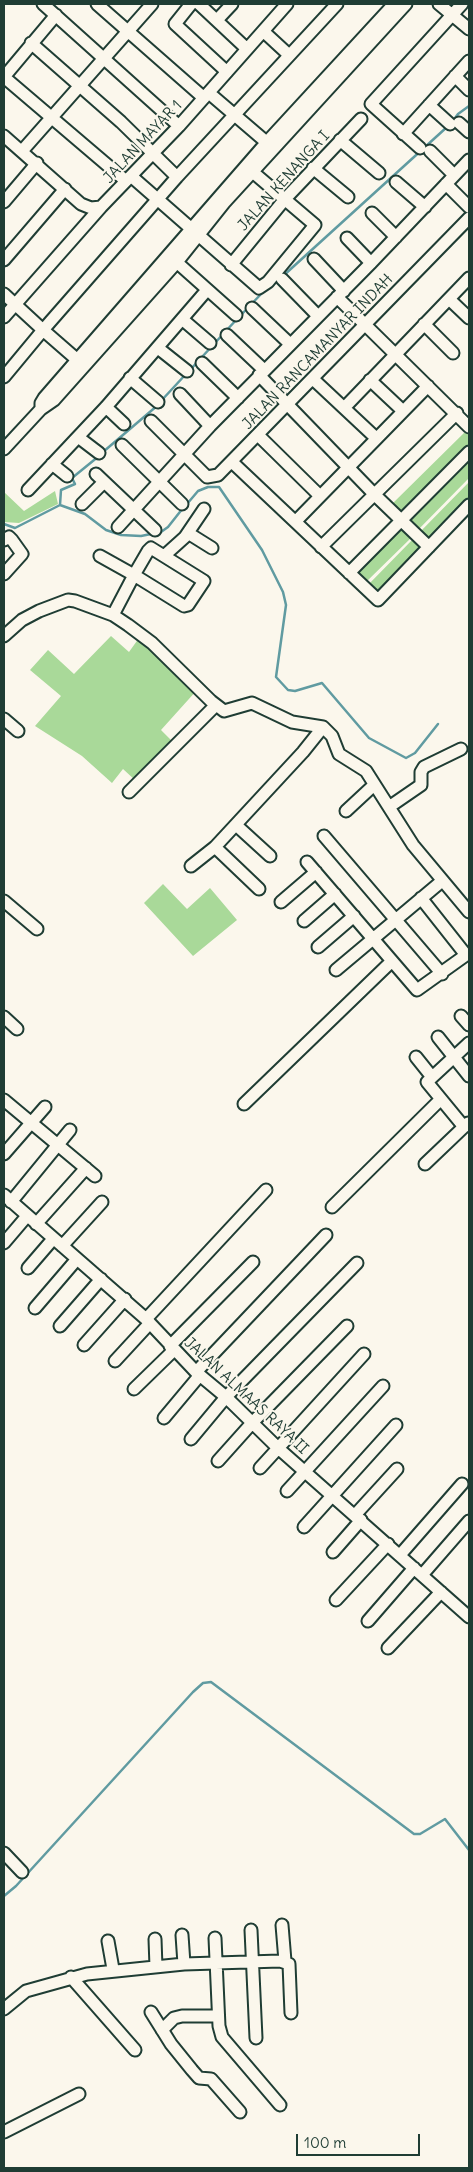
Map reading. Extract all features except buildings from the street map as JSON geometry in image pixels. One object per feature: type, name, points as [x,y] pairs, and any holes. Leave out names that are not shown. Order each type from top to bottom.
[{"type":"street","points":[[43,4],[179,126]]},
{"type":"street","points":[[22,151],[152,4]]},
{"type":"street","points":[[191,4],[175,24],[227,72]]},
{"type":"street","points":[[198,4],[247,49]]},
{"type":"street","points":[[217,20],[232,4]]},
{"type":"street","name":"JALAN MAYAR 1","points":[[4,317],[101,207],[179,126],[288,4]]},
{"type":"street","points":[[4,377],[159,198],[336,4]]},
{"type":"street","points":[[4,449],[41,409],[50,405],[81,363],[394,4]]},
{"type":"street","points":[[270,146],[406,4]]},
{"type":"street","points":[[440,4],[469,29]]},
{"type":"street","points":[[462,4],[371,104],[403,134],[425,149],[469,207]]},
{"type":"street","points":[[104,6],[128,31],[270,146]]},
{"type":"street","points":[[56,14],[4,77],[129,179],[159,198],[194,233],[255,286],[263,287],[314,229],[313,222],[250,169]]},
{"type":"street","points":[[263,31],[289,55]]},
{"type":"street","points":[[31,43],[121,122],[152,155],[178,177]]},
{"type":"street","points":[[403,134],[469,61]]},
{"type":"street","points":[[455,76],[469,90]]},
{"type":"street","points":[[429,106],[469,132]]},
{"type":"street","name":"JALAN KENANGA I","points":[[231,265],[285,199],[361,119]]},
{"type":"street","points":[[4,138],[37,163],[85,207],[101,207]]},
{"type":"street","points":[[340,140],[379,173]]},
{"type":"street","points":[[118,527],[210,426],[341,294],[469,160]]},
{"type":"street","points":[[4,202],[37,163]]},
{"type":"street","points":[[313,168],[348,197]]},
{"type":"street","points":[[396,182],[425,207]]},
{"type":"street","points":[[4,260],[64,189]]},
{"type":"street","points":[[372,213],[396,237]]},
{"type":"street","name":"JALAN RANCAMANYAR INDAH","points":[[185,453],[207,477],[218,475],[366,326],[469,218]]},
{"type":"street","points":[[347,238],[371,263]]},
{"type":"street","points":[[173,258],[236,314]]},
{"type":"street","points":[[314,259],[366,326],[458,413],[469,427]]},
{"type":"street","points":[[282,278],[318,316]]},
{"type":"street","points":[[344,408],[469,278]]},
{"type":"street","points":[[28,490],[106,407],[207,290]]},
{"type":"street","points":[[4,294],[81,363]]},
{"type":"street","points":[[449,299],[469,318]]},
{"type":"street","points":[[252,308],[290,344]]},
{"type":"street","points":[[182,319],[210,343]]},
{"type":"street","points":[[424,324],[453,353]]},
{"type":"street","points":[[228,335],[288,405],[348,468],[429,547]]},
{"type":"street","points":[[158,348],[187,371]]},
{"type":"street","points":[[202,363],[238,398]]},
{"type":"street","points":[[130,378],[158,402]]},
{"type":"street","points":[[313,379],[376,438]]},
{"type":"street","points":[[370,380],[403,411]]},
{"type":"street","points":[[296,520],[428,386]]},
{"type":"street","points":[[180,394],[210,426]]},
{"type":"street","points":[[106,407],[124,424]]},
{"type":"street","points":[[321,547],[458,413]]},
{"type":"street","points":[[151,421],[185,453]]},
{"type":"street","points":[[258,434],[320,496]]},
{"type":"street","points":[[78,436],[98,454]]},
{"type":"street","points":[[122,444],[182,504]]},
{"type":"street","points":[[349,573],[469,452]]},
{"type":"street","points":[[232,462],[296,520],[321,547],[378,600],[469,506]]},
{"type":"street","points":[[52,464],[67,476]]},
{"type":"street","points":[[82,504],[100,478],[155,530]]},
{"type":"street","points":[[165,555],[188,533],[204,509]]},
{"type":"street","points":[[188,533],[212,548]]},
{"type":"street","points":[[4,540],[8,537],[12,540],[22,554],[4,574]]},
{"type":"street","points":[[100,556],[134,575],[186,606],[204,581],[151,548],[134,575],[113,615]]},
{"type":"street","points":[[4,636],[22,620],[68,600],[113,615],[152,643],[224,711],[252,704],[292,722],[323,727],[332,736],[339,754],[358,764],[389,807],[412,844],[469,912]]},
{"type":"street","points":[[129,792],[216,705]]},
{"type":"street","points":[[4,719],[18,731]]},
{"type":"street","points":[[191,866],[215,847],[303,752],[323,727]]},
{"type":"street","points":[[389,807],[421,785],[421,772],[424,767],[461,749]]},
{"type":"street","points":[[346,811],[374,785]]},
{"type":"street","points":[[236,824],[270,856]]},
{"type":"street","points":[[324,836],[397,919],[442,974]]},
{"type":"street","points":[[215,847],[259,889]]},
{"type":"street","points":[[307,862],[417,990],[442,974],[466,955],[421,898]]},
{"type":"street","points":[[281,902],[316,872]]},
{"type":"street","points":[[336,970],[442,881]]},
{"type":"street","points":[[304,921],[335,894]]},
{"type":"street","points":[[4,901],[37,929]]},
{"type":"street","points":[[318,947],[354,916]]},
{"type":"street","points":[[244,1104],[392,961]]},
{"type":"street","points":[[461,1016],[469,1025]]},
{"type":"street","points":[[4,1017],[17,1028]]},
{"type":"street","points":[[438,1037],[469,1076]]},
{"type":"street","points":[[425,1164],[466,1125],[427,1082],[469,1043]]},
{"type":"street","points":[[416,1057],[432,1076]]},
{"type":"street","points":[[332,1207],[441,1099]]},
{"type":"street","points":[[4,1102],[33,1122],[95,1176]]},
{"type":"street","points":[[4,1154],[45,1107]]},
{"type":"street","points":[[7,1198],[70,1130]]},
{"type":"street","points":[[36,1224],[86,1168]]},
{"type":"street","points":[[115,1361],[148,1321],[266,1190]]},
{"type":"street","name":"JALAN ALMAAS RAYA II","points":[[7,1198],[57,1243],[125,1299],[198,1374],[226,1397],[278,1448],[469,1617]]},
{"type":"street","points":[[28,1268],[102,1202]]},
{"type":"street","points":[[4,1243],[27,1216]]},
{"type":"street","points":[[164,1418],[198,1374],[326,1235]]},
{"type":"street","points":[[35,1308],[77,1259]]},
{"type":"street","points":[[134,1389],[253,1262]]},
{"type":"street","points":[[191,1439],[226,1397],[357,1263]]},
{"type":"street","points":[[60,1326],[101,1279]]},
{"type":"street","points":[[84,1345],[125,1299]]},
{"type":"street","points":[[218,1461],[252,1423],[347,1326]]},
{"type":"street","points":[[260,1468],[364,1354]]},
{"type":"street","points":[[287,1491],[383,1386]]},
{"type":"street","points":[[304,1527],[396,1425]]},
{"type":"street","points":[[332,1552],[397,1469]]},
{"type":"street","points":[[400,1554],[462,1484]]},
{"type":"street","points":[[368,1621],[469,1521]]},
{"type":"street","points":[[336,1600],[388,1544]]},
{"type":"street","points":[[388,1648],[441,1592]]},
{"type":"street","points":[[4,1853],[22,1872]]},
{"type":"street","points":[[282,1925],[285,1961],[289,1964],[291,2013]]},
{"type":"street","points":[[251,1930],[251,1963],[256,2038]]},
{"type":"street","points":[[182,1935],[184,1964]]},
{"type":"street","points":[[215,1938],[218,2016],[219,2026],[225,2043],[280,2105]]},
{"type":"street","points":[[155,1939],[156,1967]]},
{"type":"street","points":[[108,1941],[113,1969]]},
{"type":"street","points":[[4,2009],[26,1992],[71,1977],[113,1969],[184,1964],[285,1961]]},
{"type":"street","points":[[71,1977],[136,2050]]},
{"type":"street","points":[[151,2012],[162,2030],[197,2076],[201,2079],[211,2079],[240,2112]]},
{"type":"street","points":[[162,2030],[174,2018],[182,2016],[218,2016]]},
{"type":"street","points":[[4,2132],[79,2094]]},
{"type":"green space","points":[[467,430],[469,432],[469,448],[402,515],[392,504]]},
{"type":"green space","points":[[469,457],[469,478],[417,531],[407,521]]},
{"type":"green space","points":[[469,482],[469,502],[429,543],[419,533]]},
{"type":"green space","points":[[55,491],[58,504],[19,523],[4,522],[4,492],[24,511]]},
{"type":"green space","points":[[403,526],[413,536],[364,584],[355,575]]},
{"type":"green space","points":[[414,538],[425,547],[376,596],[366,587]]},
{"type":"green space","points":[[111,636],[129,652],[139,638],[197,690],[161,730],[173,742],[136,781],[123,769],[112,783],[82,756],[35,726],[61,696],[30,670],[48,650],[74,674]]},
{"type":"green space","points":[[163,884],[187,909],[210,888],[237,920],[193,956],[144,903]]},
{"type":"waterway","points":[[452,122],[458,114],[469,106]]},
{"type":"waterway","points":[[283,276],[447,127]]},
{"type":"waterway","points":[[241,315],[263,292]]},
{"type":"waterway","points":[[190,370],[237,319]]},
{"type":"waterway","points":[[161,401],[186,374]]},
{"type":"waterway","points":[[103,452],[158,405]]},
{"type":"waterway","points":[[60,505],[61,490],[75,484],[72,478],[99,456]]},
{"type":"waterway","points":[[187,504],[198,491],[208,487],[219,487],[262,550],[283,592],[286,605],[276,677],[288,690],[295,691],[322,683],[369,738],[406,758],[415,753],[438,724]]},
{"type":"waterway","points":[[4,524],[15,528],[60,505],[85,514],[106,530],[121,535],[141,536],[161,532],[168,527],[183,508]]},
{"type":"waterway","points":[[4,1896],[16,1886],[193,1692],[203,1683],[211,1682],[414,1834],[420,1834],[445,1819],[469,1850]]}]
